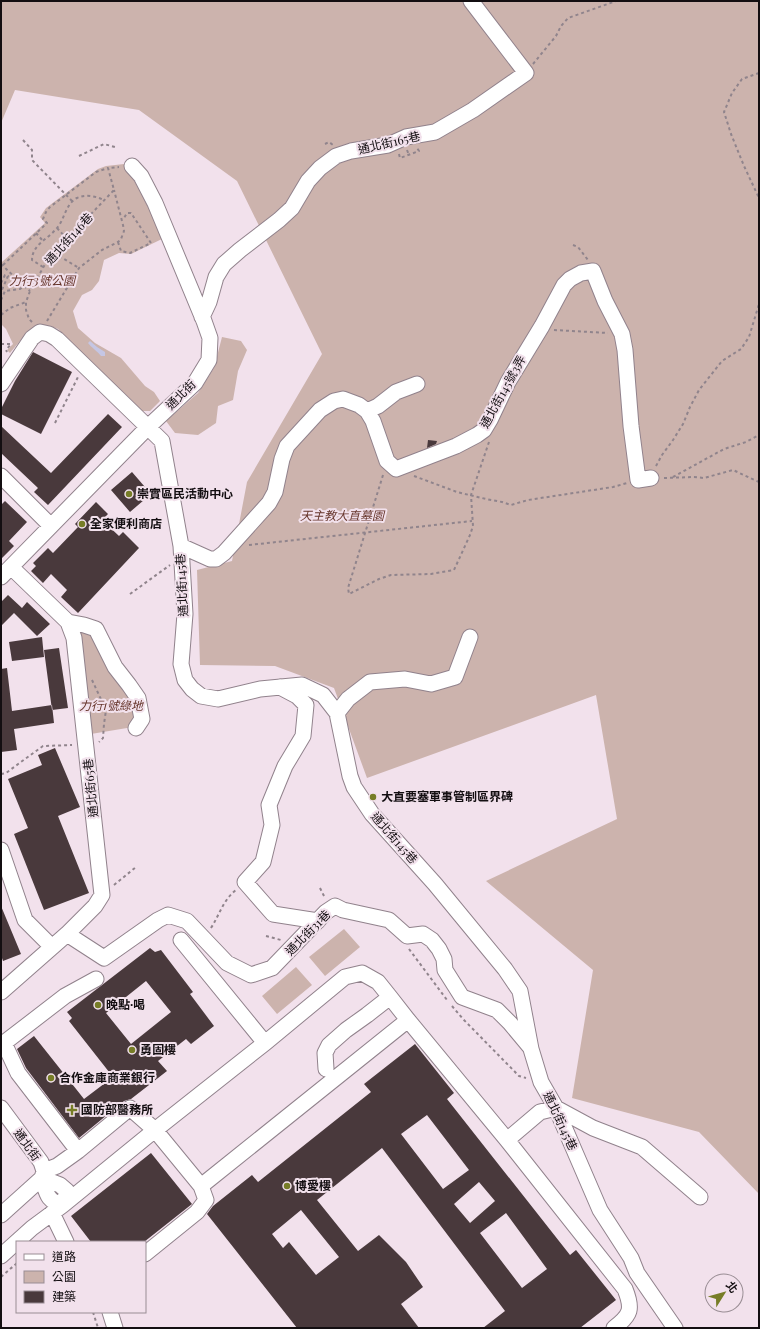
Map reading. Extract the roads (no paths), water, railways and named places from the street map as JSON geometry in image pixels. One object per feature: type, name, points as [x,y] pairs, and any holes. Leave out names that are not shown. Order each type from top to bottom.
[{"type":"street","name":"通北街165巷","points":[[202,317],[209,302],[216,277],[224,264],[292,208],[312,177],[320,168],[336,156],[388,145],[406,137],[435,132],[473,110],[526,73],[471,1]]},
{"type":"street","name":"通北街","points":[[6,572],[148,427],[195,382],[209,360],[210,338],[202,317],[155,203],[141,176],[132,166]]},
{"type":"street","name":"通北街145號3弄","points":[[367,411],[373,420],[392,465],[456,446],[477,436],[484,430],[490,420],[508,382],[542,326],[564,285],[570,279],[581,274],[594,271],[605,301],[622,334],[631,426],[644,479]]},
{"type":"street","points":[[1,384],[32,338],[40,332],[49,334],[84,365],[148,427]]},
{"type":"street","points":[[181,552],[216,559],[230,547],[269,503],[275,492],[282,459],[287,446],[320,410],[334,401],[342,399],[359,405],[367,411],[378,406],[396,392],[417,384]]},
{"type":"street","name":"通北街145巷","points":[[148,427],[162,441],[181,552],[184,614],[181,664],[185,680],[192,689],[201,696],[218,699],[260,689],[302,685],[322,695],[337,713],[350,776],[354,787],[372,814],[435,884],[506,969],[520,991],[531,1049],[541,1082],[556,1108],[600,1210],[631,1258],[637,1273],[675,1328]]},
{"type":"street","points":[[1,476],[51,526]]},
{"type":"street","name":"通北街65巷","points":[[6,572],[68,622],[74,638],[102,894],[96,906],[67,934]]},
{"type":"street","points":[[68,622],[84,624],[96,629],[115,667],[130,685],[138,698],[142,719],[136,728]]},
{"type":"street","points":[[337,713],[348,699],[370,682],[405,679],[431,684],[455,677],[470,637]]},
{"type":"street","points":[[280,687],[297,696],[306,705],[303,736],[285,766],[270,805],[272,825],[263,862],[245,882],[273,914],[318,921]]},
{"type":"street","points":[[1,850],[25,920],[52,947]]},
{"type":"street","name":"通北街31巷","points":[[67,934],[104,958],[158,920],[168,915],[187,921],[227,963],[251,975],[272,968],[326,912],[335,906],[343,910],[389,920],[407,936],[423,934],[432,940],[444,959],[445,970],[462,997],[497,1010],[510,1023],[531,1049]]},
{"type":"street","points":[[1,992],[67,934]]},
{"type":"street","points":[[181,940],[265,1043]]},
{"type":"street","points":[[18,1241],[265,1043],[345,976],[362,973],[378,982],[507,1140],[625,1289],[630,1303],[629,1312],[623,1326]]},
{"type":"street","points":[[78,1151],[18,1073],[4,1043],[65,996],[96,979]]},
{"type":"street","points":[[326,1069],[325,1053],[329,1045],[346,1030],[390,997]]},
{"type":"street","points":[[201,1186],[408,1020]]},
{"type":"street","name":"通北街","points":[[1,1108],[41,1162],[43,1175],[1,1215]]},
{"type":"street","points":[[66,1241],[58,1209],[47,1196],[43,1175],[78,1151],[130,1108],[155,1130],[201,1186],[206,1200],[197,1212],[146,1253]]},
{"type":"street","points":[[507,1140],[540,1112],[556,1108],[593,1128],[642,1147],[700,1197]]},
{"type":"street","points":[[1,1256],[16,1242]]},
{"type":"street","points":[[110,1313],[115,1328]]},
{"type":"water","points":[[90,341],[105,352],[105,356],[101,356],[88,343]]},
{"type":"place","name":"崇實區民活動中心","points":[[129,494]]},
{"type":"place","name":"全家便利商店","points":[[82,524]]},
{"type":"place","name":"大直要塞軍事管制區界碑","points":[[373,797]]},
{"type":"place","name":"晚點·喝","points":[[98,1005]]},
{"type":"place","name":"勇固樓","points":[[132,1050]]},
{"type":"place","name":"合作金庫商業銀行","points":[[51,1078]]},
{"type":"place","name":"國防部醫務所","points":[[72,1110]]},
{"type":"place","name":"博愛樓","points":[[287,1186]]},
{"type":"park label","name":"力行3號公園","points":[[42,281]]},
{"type":"park label","name":"天主教大直墓園","points":[[342,516]]},
{"type":"park label","name":"力行1號綠地","points":[[111,706]]}]
